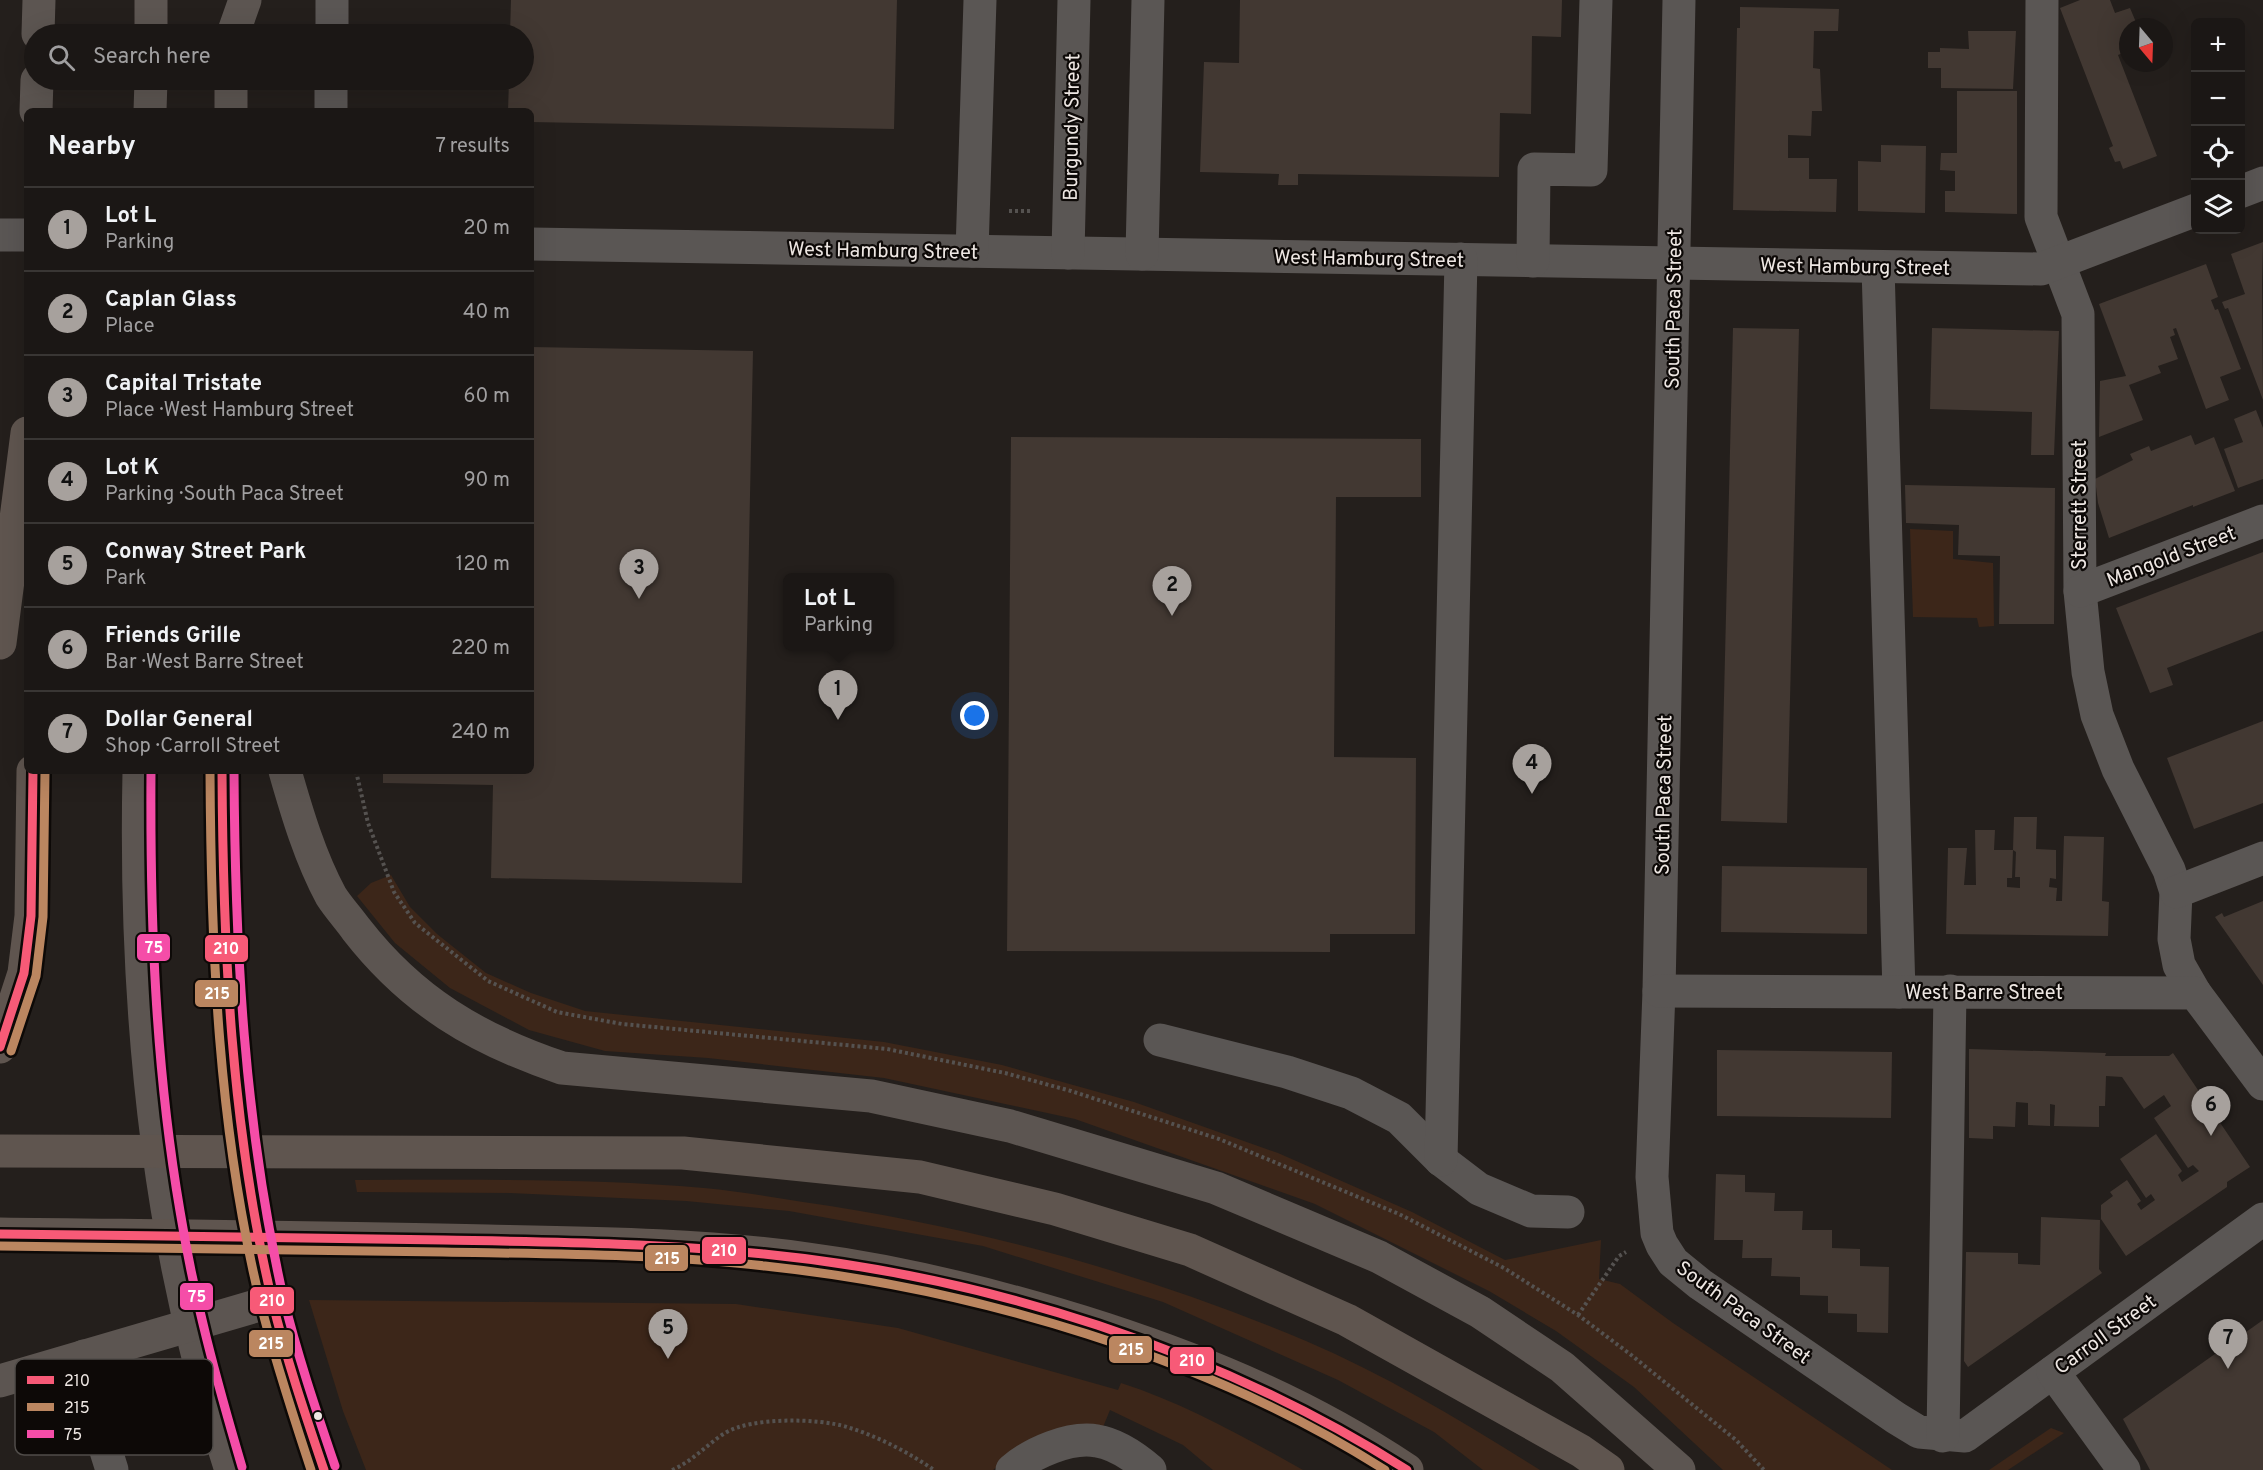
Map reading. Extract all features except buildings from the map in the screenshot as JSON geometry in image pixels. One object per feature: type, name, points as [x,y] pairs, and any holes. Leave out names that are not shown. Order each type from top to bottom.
[{"type":"highway","points":[[0,643],[24,457]]},
{"type":"highway","points":[[0,1047],[24,973],[27,950],[31,916],[33,774]]},
{"type":"highway","points":[[0,1151],[682,1153],[920,1177],[1055,1209],[1190,1250],[1347,1320],[1581,1451],[1608,1470]]},
{"type":"highway","points":[[0,1234],[365,1238],[686,1245],[809,1259],[917,1278],[1052,1312],[1184,1355],[1271,1392],[1360,1438],[1407,1470]]},
{"type":"main road","points":[[38,24],[39,0]]},
{"type":"main road","points":[[151,0],[151,24]]},
{"type":"main road","points":[[231,0],[232,24]]},
{"type":"main road","points":[[236,24],[245,0]]},
{"type":"main road","points":[[36,108],[37,90]]},
{"type":"main road","points":[[150,108],[151,90]]},
{"type":"main road","points":[[231,90],[231,108]]},
{"type":"main road","points":[[139,774],[139,898],[148,1057],[161,1171],[189,1326],[199,1359]]},
{"type":"main road","points":[[222,774],[222,874],[233,1047],[243,1140],[273,1301],[296,1392],[324,1470]]},
{"type":"main road","points":[[286,774],[315,863],[332,897],[370,947],[401,979],[473,1031],[513,1052],[562,1068],[871,1096],[1010,1126],[1216,1188],[1379,1257],[1480,1312],[1562,1367],[1679,1470]]},
{"type":"main road","points":[[74,1359],[273,1301]]},
{"type":"main road","points":[[0,1381],[15,1377]]},
{"type":"main road","points":[[213,1408],[231,1470]]},
{"type":"street","points":[[332,0],[332,24]]},
{"type":"street","points":[[972,251],[980,0]]},
{"type":"street","name":"Burgundy Street","points":[[1068,253],[1074,0]]},
{"type":"street","points":[[1142,254],[1148,0]]},
{"type":"street","points":[[1533,261],[1534,170],[1591,170],[1596,0]]},
{"type":"street","name":"South Paca Street","points":[[1679,0],[1659,990],[1652,1177],[1657,1233],[1673,1262],[1740,1313],[1919,1432],[1943,1436]]},
{"type":"street","name":"Sterrett Street","points":[[2042,0],[2040,217],[2078,314],[2080,591],[2088,672],[2097,715],[2118,769],[2153,835],[2176,892],[2174,939],[2179,965],[2195,993]]},
{"type":"street","points":[[331,90],[331,108]]},
{"type":"street","points":[[2245,190],[2263,183]]},
{"type":"street","name":"West Hamburg Street","points":[[534,244],[2041,269],[2191,212]]},
{"type":"street","points":[[0,235],[24,235]]},
{"type":"street","points":[[1441,1160],[1461,259]]},
{"type":"street","points":[[1878,267],[1899,992]]},
{"type":"street","name":"Mangold Street","points":[[2080,591],[2263,521]]},
{"type":"street","points":[[2176,892],[2263,858]]},
{"type":"street","name":"West Barre Street","points":[[1659,990],[2195,993]]},
{"type":"street","points":[[1943,1436],[1950,991]]},
{"type":"street","points":[[2195,993],[2263,1084]]},
{"type":"street","points":[[1160,1040],[1287,1072],[1351,1093],[1399,1118],[1441,1160],[1479,1189],[1532,1212],[1568,1212]]},
{"type":"street","name":"Carroll Street","points":[[1943,1436],[1965,1436],[2263,1219]]},
{"type":"street","points":[[2053,1372],[2124,1470]]},
{"type":"street","points":[[1012,1470],[1024,1459],[1046,1449],[1085,1440],[1099,1441],[1119,1450],[1150,1470]]},
{"type":"street","points":[[107,1455],[112,1470]]},
{"type":"path","points":[[1657,1233],[1619,1256],[1578,1315],[1736,1440],[1764,1470]]},
{"type":"path","points":[[672,1470],[688,1463],[725,1433],[747,1424],[785,1420],[845,1426],[892,1446],[934,1470]]},
{"type":"shaded area","points":[[1910,529],[1953,531],[1953,559],[1993,563],[1994,626],[1979,627],[1977,618],[1913,617]]},
{"type":"shaded area","points":[[391,875],[410,907],[437,934],[486,973],[531,993],[585,1011],[884,1042],[1002,1065],[1134,1102],[1278,1153],[1412,1212],[1505,1260],[1601,1240],[1599,1279],[1620,1284],[1673,1323],[1892,1470],[1723,1470],[1634,1387],[1556,1331],[1489,1291],[1315,1204],[1075,1119],[884,1078],[708,1058],[605,1051],[529,1030],[450,988],[395,943],[357,896],[371,883]]},
{"type":"shaded area","points":[[355,1180],[574,1181],[704,1188],[868,1212],[996,1239],[1059,1255],[1184,1294],[1306,1341],[1367,1369],[1455,1418],[1540,1470],[1483,1470],[1434,1432],[1338,1380],[1163,1302],[983,1246],[789,1211],[686,1201],[510,1193],[357,1192]]},
{"type":"shaded area","points":[[309,1300],[736,1304],[898,1328],[1118,1390],[1121,1383],[1145,1391],[1214,1422],[1303,1470],[1213,1470],[1183,1445],[1110,1410],[1103,1427],[1030,1440],[993,1470],[366,1470],[343,1411]]},
{"type":"shaded area","points":[[2051,1428],[2064,1433],[2008,1470],[1989,1470]]},
{"type":"transit line","name":"210","points":[[0,1047],[24,973],[31,916],[33,774]]},
{"type":"transit line","name":"215","points":[[11,1051],[36,976],[43,917],[45,774]]},
{"type":"transit line","name":"75","points":[[151,774],[153,936],[165,1101],[186,1243],[212,1359]]},
{"type":"transit line","name":"215","points":[[210,774],[215,973],[226,1107],[235,1173],[261,1305],[311,1470]]},
{"type":"transit line","name":"210","points":[[222,774],[227,971],[238,1104],[247,1169],[258,1235],[277,1322],[324,1470]]},
{"type":"transit line","name":"75","points":[[234,774],[237,903],[244,1035],[259,1166],[288,1318],[335,1466]]},
{"type":"transit line","name":"210","points":[[0,1234],[524,1241],[684,1247],[848,1265],[932,1280],[1015,1300],[1098,1325],[1179,1355],[1258,1389],[1334,1427],[1407,1470]]},
{"type":"transit line","name":"215","points":[[0,1246],[604,1255],[725,1262],[844,1276],[925,1291],[1006,1310],[1087,1334],[1166,1362],[1243,1394],[1316,1430],[1385,1470]]},
{"type":"transit line","name":"75","points":[[213,1364],[242,1467]]},
{"type":"place","name":"Capital Tristate","points":[[639,599]]},
{"type":"place","name":"Caplan Glass","points":[[1172,616]]},
{"type":"place","name":"Lot L","points":[[838,720]]},
{"type":"place","name":"Lot K","points":[[1532,794]]},
{"type":"place","name":"Friends Grille","points":[[2211,1136]]},
{"type":"place","name":"Conway Street Park","points":[[668,1359]]},
{"type":"place","name":"Dollar General","points":[[2228,1369]]}]
